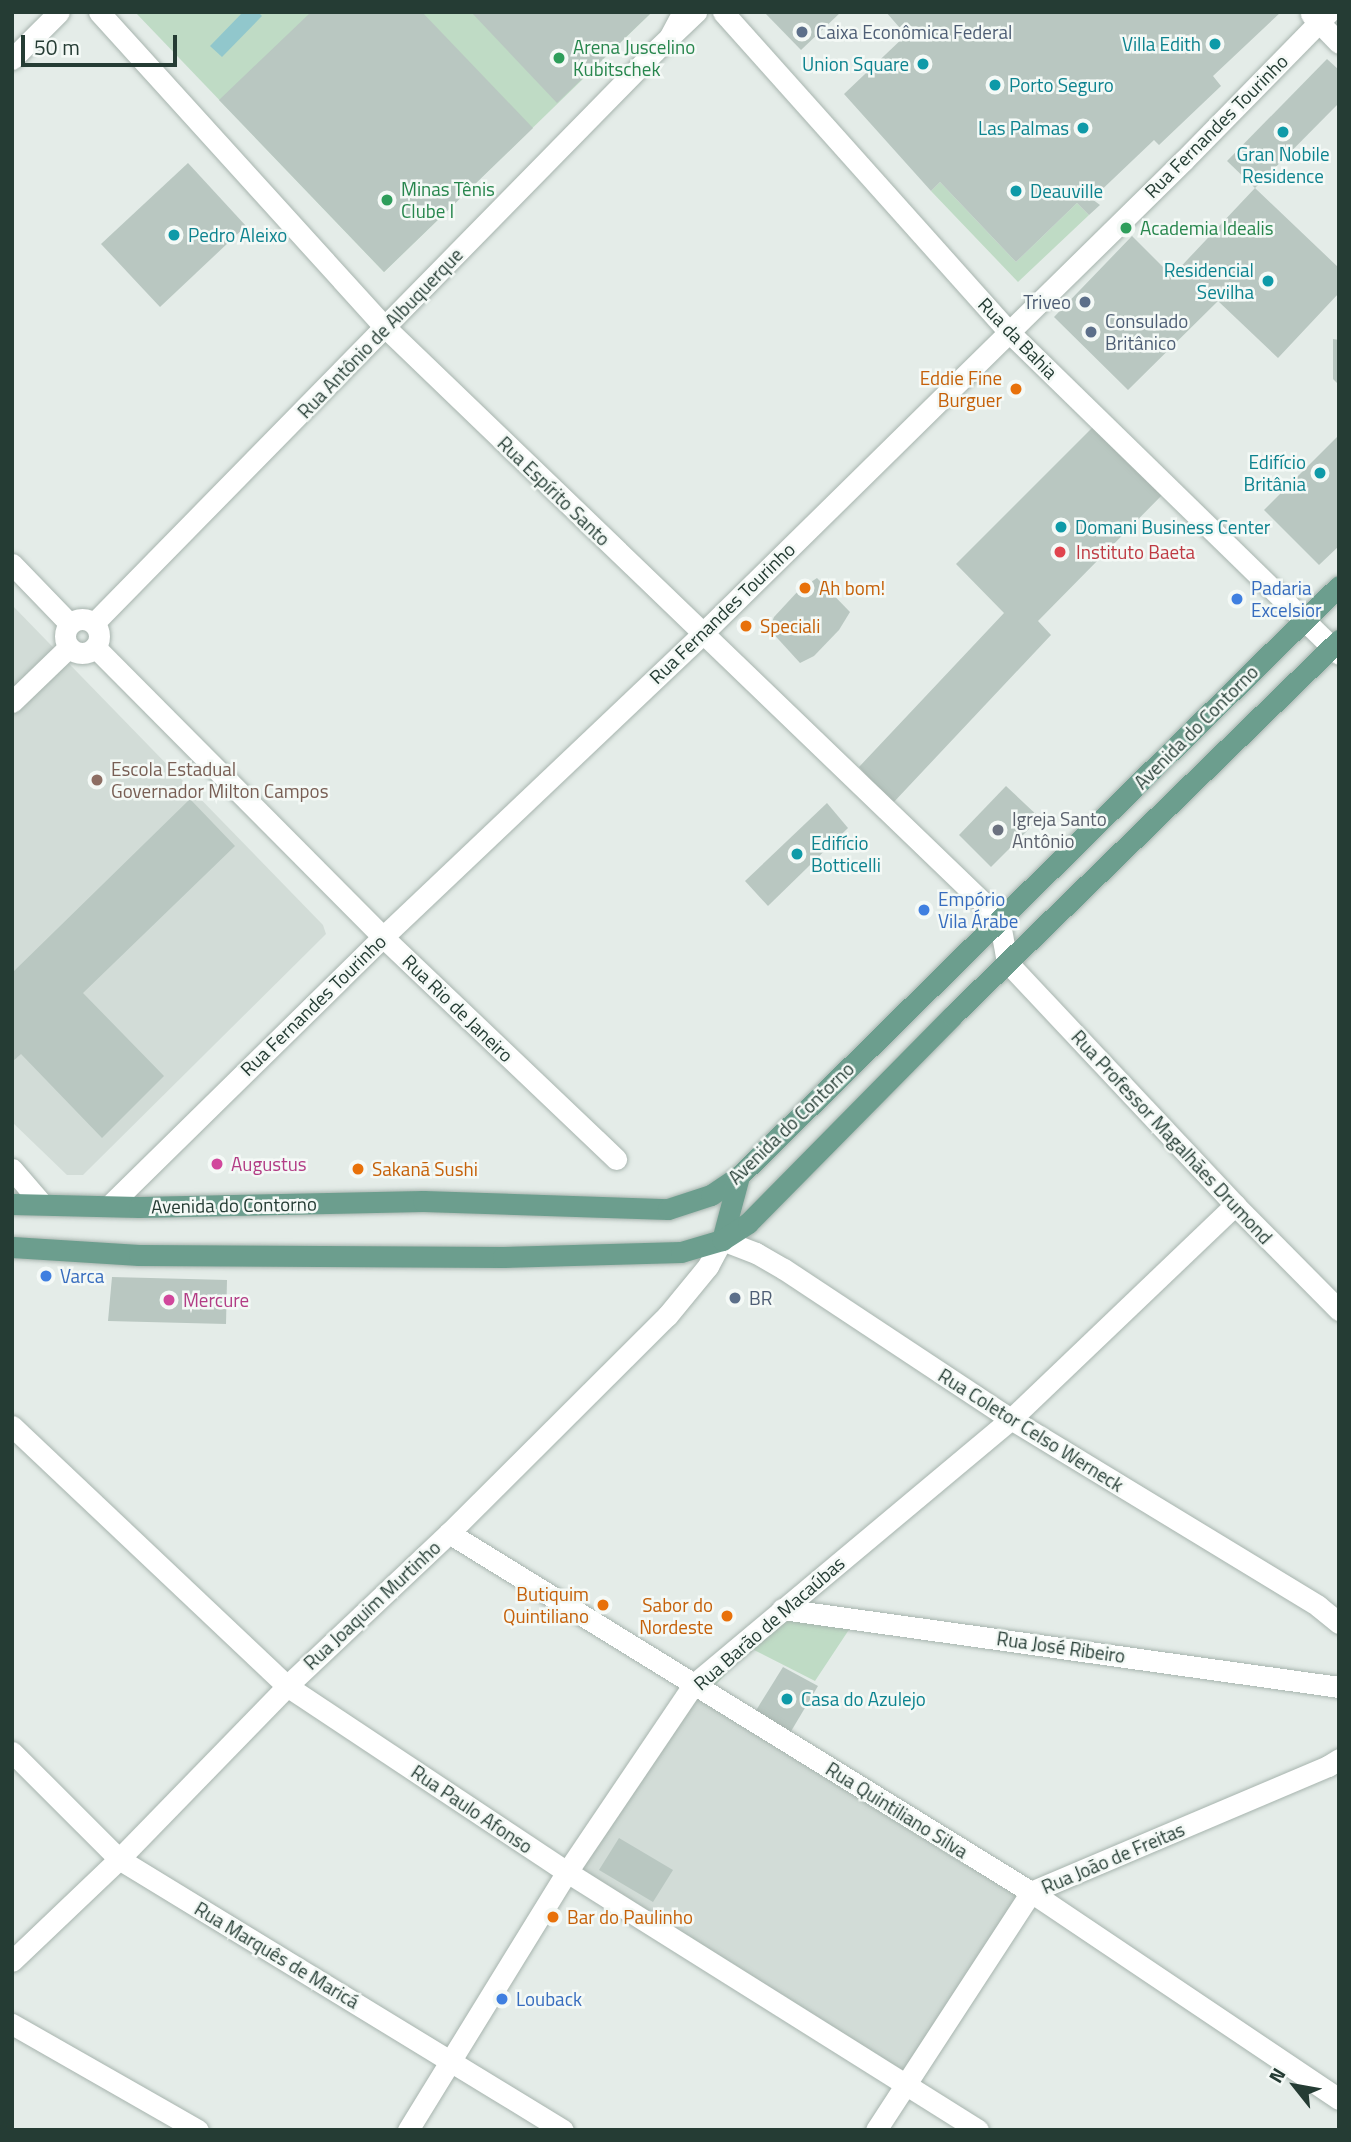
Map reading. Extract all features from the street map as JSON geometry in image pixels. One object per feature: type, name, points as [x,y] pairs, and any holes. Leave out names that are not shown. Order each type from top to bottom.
[{"type":"main road","name":"Avenida do Contorno","points":[[12,1204],[109,1206],[422,1201],[668,1209],[711,1195],[739,1177],[1339,586]]},
{"type":"main road","name":"Avenida do Contorno","points":[[12,1247],[139,1255],[503,1257],[681,1252],[722,1240],[748,1223],[1007,962],[1336,647]]},
{"type":"main road","points":[[722,1240],[739,1177]]},
{"type":"street","points":[[12,59],[59,12]]},
{"type":"street","name":"Rua Espírito Santo","points":[[99,12],[386,328],[999,918]]},
{"type":"street","points":[[670,36],[683,12]]},
{"type":"street","name":"Rua Antônio de Albuquerque","points":[[94,623],[696,12]]},
{"type":"street","name":"Rua da Bahia","points":[[723,12],[1008,331],[1336,647]]},
{"type":"street","points":[[1319,16],[1339,43]]},
{"type":"street","name":"Rua Fernandes Tourinho","points":[[109,1206],[383,937],[702,634],[1184,160],[1319,16]]},
{"type":"street","points":[[12,564],[70,624]]},
{"type":"street","points":[[84,619],[94,623],[99,632],[95,647],[85,652],[69,647],[66,633],[70,624],[84,619]]},
{"type":"street","points":[[12,702],[69,647]]},
{"type":"street","name":"Rua Rio de Janeiro","points":[[95,647],[383,937],[616,1159]]},
{"type":"street","points":[[999,918],[1007,962]]},
{"type":"street","name":"Rua Professor Magalhães Drumond","points":[[1007,962],[1235,1205],[1339,1310]]},
{"type":"street","points":[[12,1169],[42,1204]]},
{"type":"street","name":"Rua Barão de Macaúbas","points":[[408,2130],[567,1872],[694,1684],[1011,1419],[1235,1205]]},
{"type":"street","name":"Rua Coletor Celso Werneck","points":[[722,1240],[756,1253],[783,1269],[1011,1419],[1318,1606],[1339,1623]]},
{"type":"street","name":"Rua Joaquim Murtinho","points":[[12,1961],[119,1859],[287,1686],[449,1533],[667,1316],[708,1266],[722,1240]]},
{"type":"street","name":"Rua Paulo Afonso","points":[[12,1426],[287,1686],[567,1872],[978,2130]]},
{"type":"street","name":"Rua Quintiliano Silva","points":[[449,1533],[1031,1892],[1339,2099]]},
{"type":"street","name":"Rua José Ribeiro","points":[[782,1609],[1339,1687]]},
{"type":"street","name":"Rua Marquês de Maricá","points":[[12,1752],[119,1859],[563,2130]]},
{"type":"street","name":"Rua João de Freitas","points":[[876,2130],[1031,1892],[1339,1759]]},
{"type":"street","points":[[12,2024],[198,2130]]},
{"type":"shaded area","name":"Escola Estadual Governador Milton Campos","points":[[12,605],[323,925],[326,934],[83,1175],[67,1175],[12,1122]]},
{"type":"shaded area","points":[[695,1682],[1028,1888],[904,2082],[569,1869]]},
{"type":"green space","name":"Minas Tênis Clube I","points":[[135,12],[652,12],[384,272]]},
{"type":"green space","points":[[940,182],[1016,262],[1077,203],[1089,215],[1018,282],[931,191]]},
{"type":"green space","points":[[785,1611],[856,1619],[815,1681],[750,1648],[710,1691],[696,1682]]},
{"type":"water","points":[[243,12],[258,12],[262,16],[222,57],[210,46]]},
{"type":"building","name":"Minas Tênis Clube I","points":[[311,12],[422,12],[533,128],[384,272],[219,100]]},
{"type":"building","name":"Arena Juscelino Kubitschek","points":[[471,12],[652,12],[557,103]]},
{"type":"building","name":"Caixa Econômica Federal","points":[[764,12],[841,12],[801,50]]},
{"type":"building","points":[[886,12],[1281,12],[1213,76],[1221,86],[1159,145],[1154,140],[1092,199],[1100,205],[1089,215],[1077,203],[1016,262],[940,182],[931,191],[844,94],[906,35]]},
{"type":"building","name":"Gran Nobile Residence","points":[[1327,59],[1339,70],[1339,103],[1255,188],[1227,161]]},
{"type":"building","name":"Pedro Aleixo","points":[[188,163],[246,226],[160,307],[101,244]]},
{"type":"building","points":[[1255,188],[1339,268],[1339,293],[1278,358],[1218,301],[1128,390],[1054,317],[1132,236],[1172,276]]},
{"type":"building","points":[[1333,339],[1339,340],[1339,385],[1333,379]]},
{"type":"building","name":"Domani Business Center","points":[[1098,422],[1166,491],[1038,621],[1051,635],[892,804],[859,767],[1004,613],[956,564]]},
{"type":"building","name":"Edifício Britânia","points":[[1339,435],[1339,546],[1319,565],[1264,510]]},
{"type":"building","points":[[817,578],[850,612],[839,630],[814,656],[800,663],[769,629],[774,617],[799,590]]},
{"type":"building","points":[[1006,786],[1040,818],[991,867],[959,835]]},
{"type":"building","points":[[190,799],[235,846],[83,993],[164,1076],[102,1138],[21,1054],[12,1062],[12,973]]},
{"type":"building","name":"Edifício Botticelli","points":[[827,803],[848,828],[768,906],[745,881]]},
{"type":"building","points":[[112,1277],[227,1280],[226,1324],[108,1321]]},
{"type":"building","name":"Casa do Azulejo","points":[[783,1667],[818,1686],[790,1733],[755,1712]]},
{"type":"building","points":[[619,1838],[673,1870],[653,1902],[599,1870]]},
{"type":"place","name":"Caixa Econômica Federal","points":[[802,32]]},
{"type":"place","name":"Villa Edith","points":[[1215,44]]},
{"type":"place","name":"Arena Juscelino Kubitschek","points":[[559,58]]},
{"type":"place","name":"Union Square","points":[[923,64]]},
{"type":"place","name":"Porto Seguro","points":[[995,85]]},
{"type":"place","name":"Las Palmas","points":[[1083,128]]},
{"type":"place","name":"Gran Nobile Residence","points":[[1283,132]]},
{"type":"place","name":"Deauville","points":[[1016,191]]},
{"type":"place","name":"Minas Tênis Clube I","points":[[387,200]]},
{"type":"place","name":"Academia Idealis","points":[[1126,228]]},
{"type":"place","name":"Pedro Aleixo","points":[[174,235]]},
{"type":"place","name":"Residencial Sevilha","points":[[1268,281]]},
{"type":"place","name":"Triveo","points":[[1085,302]]},
{"type":"place","name":"Consulado Britânico","points":[[1091,332]]},
{"type":"place","name":"Eddie Fine Burguer","points":[[1016,389]]},
{"type":"place","name":"Edifício Britânia","points":[[1320,473]]},
{"type":"place","name":"Domani Business Center","points":[[1061,527]]},
{"type":"place","name":"Instituto Baeta","points":[[1060,552]]},
{"type":"place","name":"Ah bom!","points":[[805,588]]},
{"type":"place","name":"Padaria Excelsior","points":[[1237,599]]},
{"type":"place","name":"Speciali","points":[[746,626]]},
{"type":"place","name":"Escola Estadual Governador Milton Campos","points":[[97,780]]},
{"type":"place","name":"Igreja Santo Antônio","points":[[998,830]]},
{"type":"place","name":"Edifício Botticelli","points":[[797,854]]},
{"type":"place","name":"Empório Vila Árabe","points":[[924,910]]},
{"type":"place","name":"Augustus","points":[[217,1164]]},
{"type":"place","name":"Sakanã Sushi","points":[[358,1169]]},
{"type":"place","name":"Varca","points":[[46,1276]]},
{"type":"place","name":"BR","points":[[735,1298]]},
{"type":"place","name":"Mercure","points":[[169,1300]]},
{"type":"place","name":"Butiquim Quintiliano","points":[[603,1605]]},
{"type":"place","name":"Sabor do Nordeste","points":[[727,1616]]},
{"type":"place","name":"Casa do Azulejo","points":[[787,1699]]},
{"type":"place","name":"Bar do Paulinho","points":[[553,1917]]},
{"type":"place","name":"Louback","points":[[502,1999]]}]
